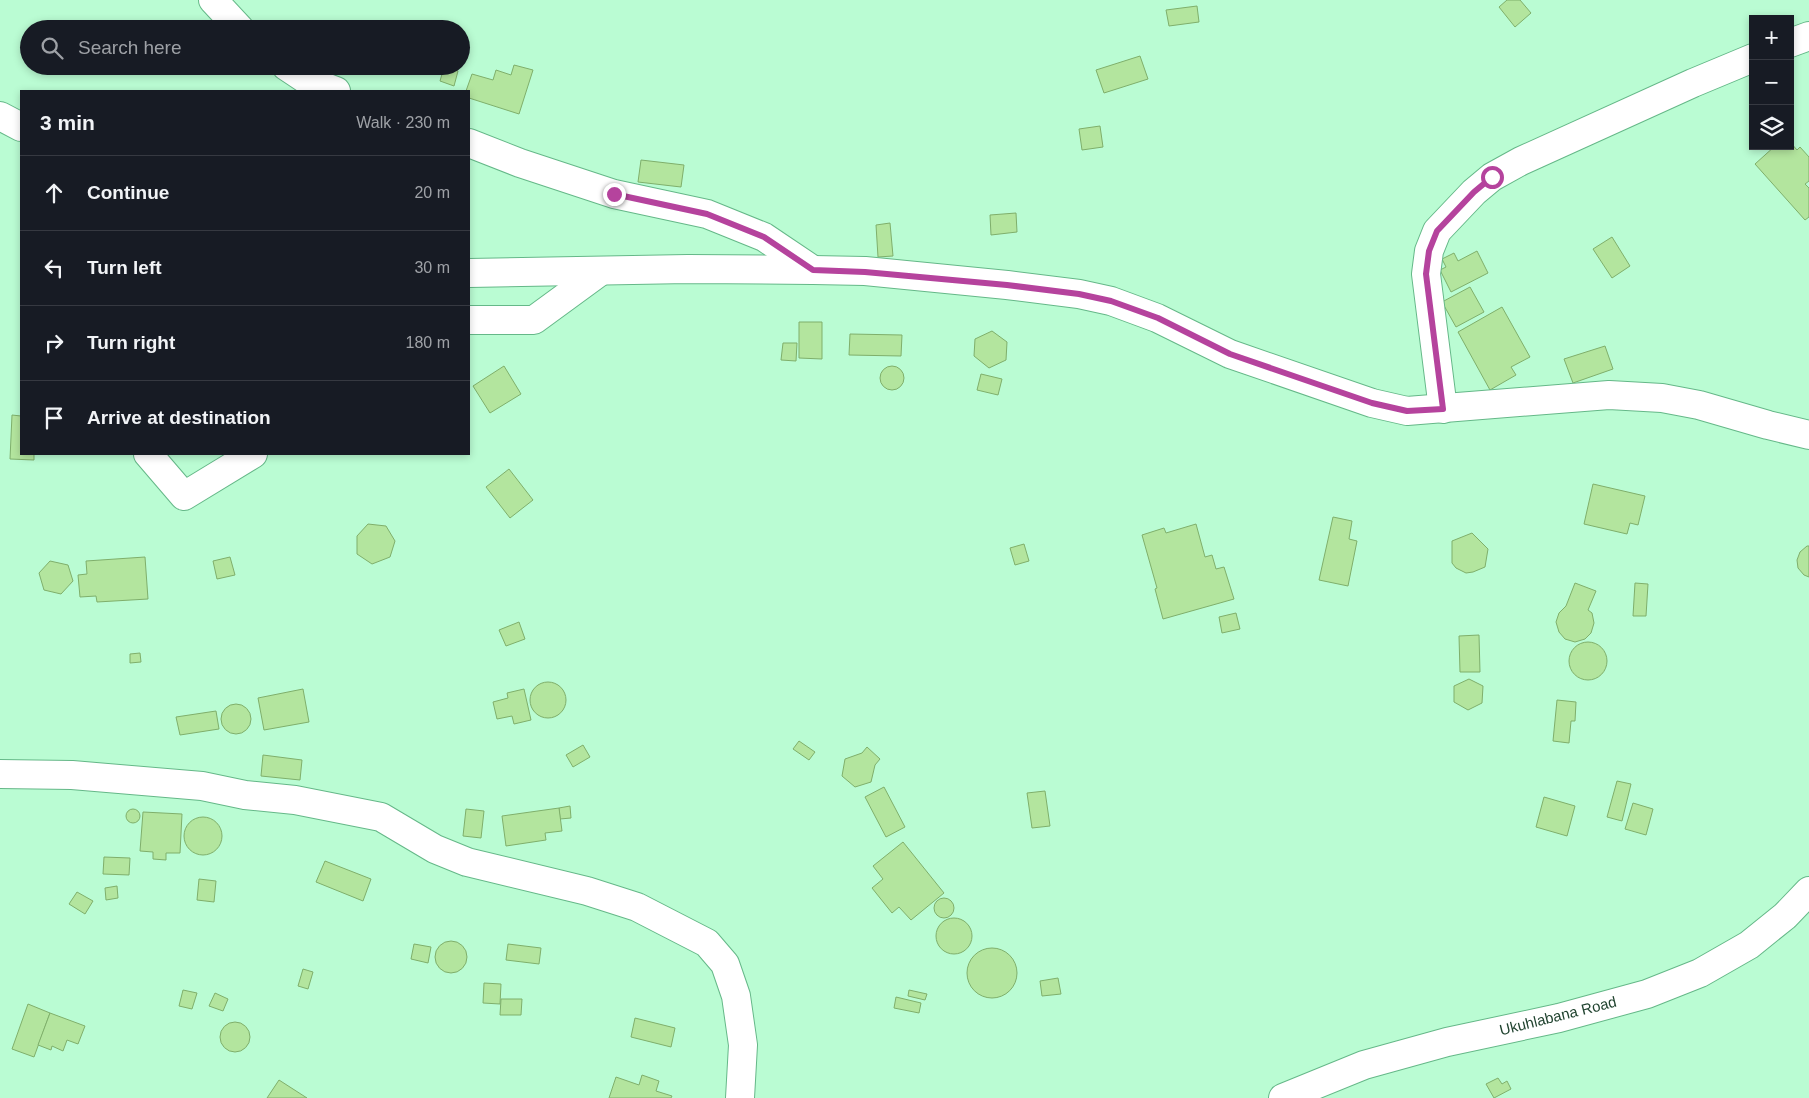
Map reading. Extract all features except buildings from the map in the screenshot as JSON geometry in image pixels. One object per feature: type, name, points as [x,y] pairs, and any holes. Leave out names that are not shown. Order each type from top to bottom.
[{"type":"street","points":[[213,0],[232,20]]},
{"type":"street","points":[[1794,42],[1809,36]]},
{"type":"street","points":[[1443,409],[1426,274],[1429,251],[1437,231],[1474,192],[1492,177],[1514,165],[1693,83],[1749,60]]},
{"type":"street","points":[[300,75],[307,80],[333,90]]},
{"type":"street","points":[[0,116],[20,126]]},
{"type":"street","points":[[470,143],[520,163],[614,194],[707,214],[764,237],[813,270]]},
{"type":"street","points":[[470,273],[688,269],[813,270],[865,272],[1007,285],[1111,301],[1158,318],[1230,354],[1372,403],[1407,411],[1609,395],[1662,398],[1699,405],[1809,435]]},
{"type":"street","points":[[470,320],[534,320],[601,271]]},
{"type":"street","points":[[149,455],[184,496],[251,455]]},
{"type":"street","points":[[0,774],[72,775],[202,786],[245,795],[295,800],[381,817],[435,848],[467,862],[587,890],[637,908],[707,943],[725,964],[736,996],[742,1045],[740,1098]]},
{"type":"street","name":"Ukuhlabana Road","points":[[1284,1098],[1364,1066],[1447,1042],[1559,1018],[1647,994],[1700,973],[1749,945],[1785,916],[1809,891]]},
{"type":"route","points":[[614,194],[707,214],[764,237],[813,270],[865,272],[1007,285],[1079,294],[1111,301],[1158,318],[1230,354],[1372,403],[1407,411],[1443,409],[1426,274],[1429,251],[1437,231],[1474,192],[1492,177]]}]
